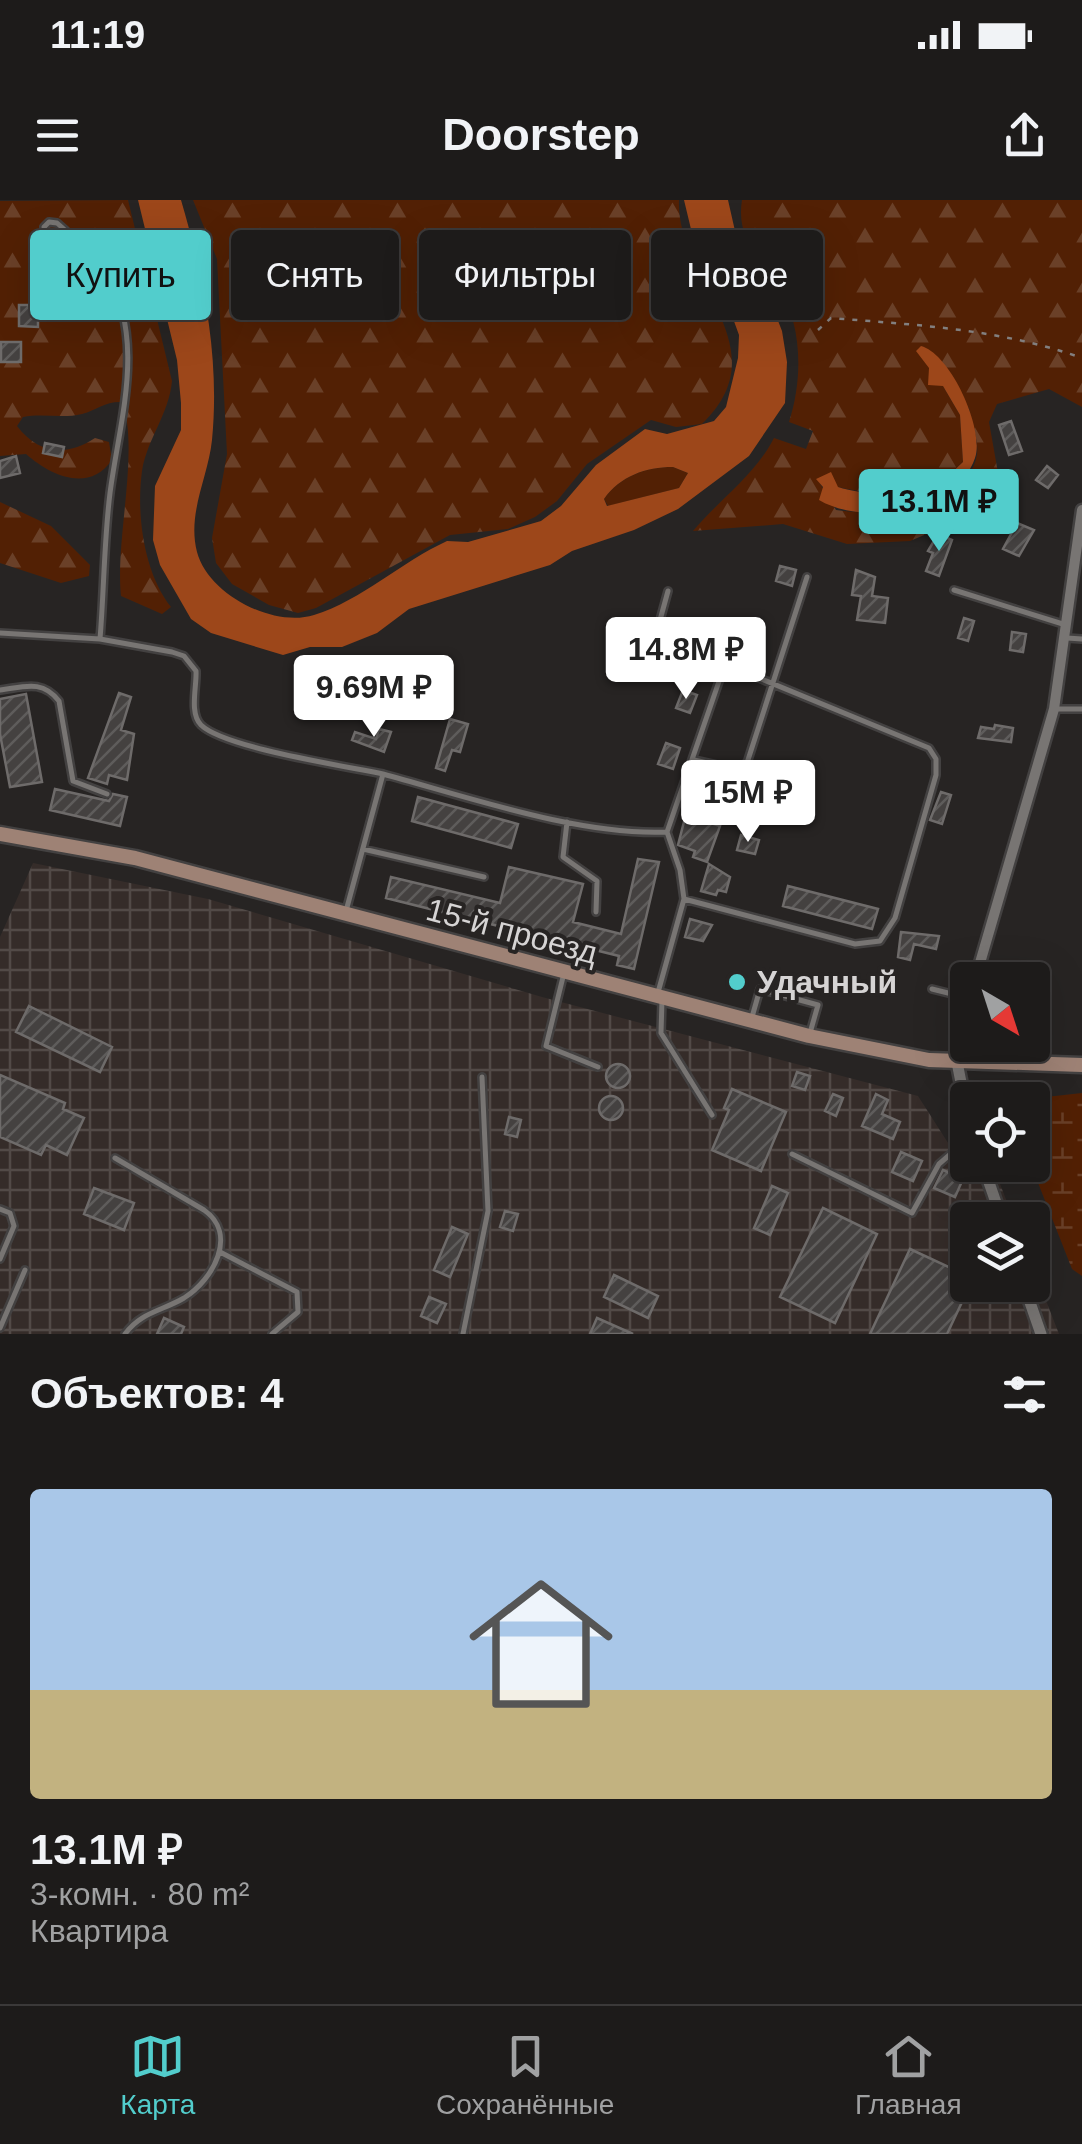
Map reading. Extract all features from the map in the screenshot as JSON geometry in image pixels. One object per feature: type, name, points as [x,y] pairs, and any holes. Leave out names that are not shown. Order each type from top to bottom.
[{"type":"main road","name":"15-й проезд","points":[[0,834],[135,858],[809,1036],[950,1061]]},
{"type":"main road","name":"15-й проезд","points":[[956,1062],[1082,1064]]},
{"type":"street","points":[[981,962],[1054,710],[1068,638],[1082,510]]},
{"type":"street","points":[[956,1062],[960,1082]]},
{"type":"street","points":[[1030,1302],[1040,1334]]},
{"type":"lane","points":[[49,222],[58,222],[66,231],[68,248],[47,238],[44,227],[49,222]]},
{"type":"lane","points":[[100,639],[110,497],[129,388],[128,341],[121,320]]},
{"type":"lane","points":[[694,760],[742,768],[807,577]]},
{"type":"lane","points":[[668,590],[657,631],[660,641],[922,743],[936,760],[936,775],[895,918],[880,940],[855,944],[684,899]]},
{"type":"lane","points":[[954,590],[1069,626]]},
{"type":"lane","points":[[0,633],[100,639],[184,656],[196,671],[195,714],[201,726],[255,748],[383,774],[567,822],[634,834],[667,832]]},
{"type":"lane","points":[[1068,638],[1082,639]]},
{"type":"lane","points":[[712,1115],[661,1033],[659,999],[684,899],[680,870],[667,832],[725,664]]},
{"type":"lane","points":[[0,690],[40,684],[51,690],[59,700],[73,781],[106,794]]},
{"type":"lane","points":[[1054,710],[1082,709]]},
{"type":"lane","points":[[345,914],[383,774]]},
{"type":"lane","points":[[567,822],[563,857],[597,881],[596,912]]},
{"type":"lane","points":[[363,849],[484,878]]},
{"type":"lane","points":[[564,974],[546,1046],[598,1067]]},
{"type":"lane","points":[[751,1022],[760,988],[818,1004],[809,1036]]},
{"type":"lane","points":[[932,989],[950,994]]},
{"type":"lane","points":[[463,1334],[488,1211],[482,1077]]},
{"type":"lane","points":[[792,1154],[912,1213],[939,1164],[950,1155]]},
{"type":"lane","points":[[116,1158],[218,1220],[224,1234],[220,1252],[184,1298],[142,1315],[125,1334]]},
{"type":"lane","points":[[0,1210],[10,1213],[14,1226],[0,1258]]},
{"type":"lane","points":[[220,1252],[297,1292],[298,1312],[272,1334]]},
{"type":"lane","points":[[0,1328],[26,1270]]},
{"type":"path","points":[[818,330],[831,318],[963,329],[1035,341],[1082,358]]},
{"type":"shaded area","points":[[138,200],[181,200],[189,230],[145,230]]},
{"type":"shaded area","points":[[684,200],[728,200],[735,230],[691,230]]},
{"type":"shaded area","points":[[167,320],[208,320],[214,409],[210,454],[195,523],[197,552],[214,581],[228,594],[262,612],[298,618],[349,600],[447,541],[468,542],[541,521],[561,506],[596,465],[645,429],[667,434],[714,421],[726,407],[738,358],[739,335],[734,320],[778,320],[787,362],[785,403],[749,456],[678,509],[634,530],[572,551],[550,565],[409,609],[377,633],[342,647],[310,647],[283,655],[211,633],[191,619],[160,565],[153,540],[155,486],[181,430],[177,360]],"holes":[[[673,467],[688,473],[679,488],[607,506],[604,499],[626,479],[653,469]]]},
{"type":"shaded area","points":[[921,346],[944,363],[970,412],[977,445],[965,477],[949,492],[906,510],[859,512],[819,500],[823,487],[816,479],[831,472],[838,487],[875,493],[919,492],[940,484],[963,462],[960,415],[943,386],[928,385],[929,368],[916,351]]},
{"type":"shaded area","points":[[33,863],[208,899],[542,997],[918,1096],[950,1146],[950,1182],[1000,1184],[1007,1202],[950,1202],[950,1302],[1047,1302],[1059,1334],[0,1334],[0,937]]},
{"type":"green space","points":[[128,200],[135,230],[30,230],[30,320],[157,320],[172,381],[145,459],[140,488],[148,561],[171,607],[162,614],[121,596],[129,444],[122,402],[75,415],[23,417],[17,426],[34,442],[53,450],[74,448],[95,438],[109,442],[112,460],[92,476],[70,478],[58,474],[26,454],[0,456],[0,201]]},
{"type":"green space","points":[[193,200],[679,200],[682,230],[651,230],[651,320],[721,320],[732,368],[724,396],[702,424],[676,427],[651,420],[587,464],[557,501],[535,517],[508,529],[450,535],[316,608],[298,613],[269,605],[232,584],[216,563],[212,538],[227,454],[217,259],[211,230],[205,230]]},
{"type":"green space","points":[[742,200],[1082,200],[1082,407],[1049,389],[997,404],[989,422],[1000,484],[974,514],[910,541],[847,544],[783,524],[693,531],[747,475],[774,438],[806,449],[813,431],[789,422],[798,370],[793,320],[823,320],[823,230],[743,230]],"holes":[[[943,386],[969,408],[977,454],[971,472],[958,486],[919,504],[874,512],[836,510],[819,482],[897,495],[927,490],[942,482],[963,462],[960,415]]]},
{"type":"green space","points":[[673,467],[688,473],[679,488],[608,506],[604,499],[634,474]]},
{"type":"green space","points":[[0,502],[51,526],[90,565],[89,576],[61,583],[0,563]]},
{"type":"green space","points":[[1082,1093],[1082,1276],[1072,1269],[1050,1213],[1050,1202],[1046,1202],[1038,1182],[1050,1182],[1050,1097]]},
{"type":"building","points":[[19,305],[30,305],[30,320],[38,320],[38,327],[19,326]]},
{"type":"building","points":[[1,342],[21,342],[21,362],[1,362]]},
{"type":"building","points":[[1011,421],[1022,451],[1009,455],[999,425]]},
{"type":"building","points":[[45,443],[64,447],[62,457],[43,453]]},
{"type":"building","points":[[16,456],[20,473],[0,478],[0,461]]},
{"type":"building","points":[[1047,466],[1058,475],[1048,488],[1036,480]]},
{"type":"building","points":[[1017,523],[1034,530],[1019,556],[1003,549]]},
{"type":"building","points":[[938,534],[952,540],[939,576],[926,571],[933,553],[928,551]]},
{"type":"building","points":[[780,566],[796,570],[792,586],[776,581]]},
{"type":"building","points":[[856,570],[875,577],[872,596],[888,598],[885,623],[857,620],[861,596],[852,595]]},
{"type":"building","points":[[964,618],[974,621],[968,641],[958,638]]},
{"type":"building","points":[[1012,632],[1026,634],[1023,652],[1010,650]]},
{"type":"building","points":[[683,690],[697,695],[690,713],[676,708]]},
{"type":"building","points":[[119,693],[131,697],[121,730],[134,734],[127,780],[109,775],[107,784],[88,778]]},
{"type":"building","points":[[26,694],[42,782],[10,787],[0,734],[0,699]]},
{"type":"building","points":[[450,719],[468,724],[460,752],[452,750],[445,771],[436,768]]},
{"type":"building","points":[[995,725],[1013,728],[1011,742],[978,738],[981,727],[994,729]]},
{"type":"building","points":[[379,729],[391,732],[384,752],[352,740],[355,732],[376,739]]},
{"type":"building","points":[[666,743],[680,748],[673,769],[658,764]]},
{"type":"building","points":[[55,789],[109,801],[113,794],[127,797],[120,826],[50,810]]},
{"type":"building","points":[[941,792],[951,795],[942,824],[930,820]]},
{"type":"building","points":[[418,797],[518,824],[511,848],[412,821]]},
{"type":"building","points":[[755,799],[772,804],[767,822],[749,817]]},
{"type":"building","points":[[690,816],[720,826],[707,862],[693,857],[695,851],[678,845],[685,818]]},
{"type":"building","points":[[741,835],[759,840],[755,854],[737,850]]},
{"type":"building","points":[[638,859],[659,862],[634,969],[617,965],[619,956],[386,898],[391,877],[500,903],[509,867],[583,884],[573,922],[621,934]]},
{"type":"building","points":[[709,864],[730,877],[726,892],[718,890],[716,895],[701,891]]},
{"type":"building","points":[[788,886],[878,909],[872,929],[783,906]]},
{"type":"building","points":[[690,919],[712,925],[703,941],[685,937]]},
{"type":"building","points":[[901,932],[939,936],[936,949],[914,944],[910,960],[898,957]]},
{"type":"building","points":[[29,1006],[112,1047],[100,1072],[16,1032]]},
{"type":"building","points":[[618,1064],[630,1076],[618,1088],[606,1076]]},
{"type":"building","points":[[797,1072],[810,1076],[805,1090],[792,1086]]},
{"type":"building","points":[[0,1075],[65,1103],[63,1109],[84,1118],[67,1155],[46,1145],[41,1155],[0,1137]]},
{"type":"building","points":[[732,1089],[786,1112],[761,1171],[712,1150],[729,1110],[724,1108]]},
{"type":"building","points":[[833,1094],[843,1098],[836,1116],[825,1111]]},
{"type":"building","points":[[876,1094],[888,1100],[882,1114],[900,1122],[893,1139],[862,1126]]},
{"type":"building","points":[[611,1096],[623,1108],[611,1120],[599,1108]]},
{"type":"building","points":[[509,1117],[521,1120],[517,1137],[505,1134]]},
{"type":"building","points":[[901,1152],[922,1161],[913,1181],[892,1172]]},
{"type":"building","points":[[943,1170],[950,1173],[950,1182],[962,1182],[955,1197],[934,1188]]},
{"type":"building","points":[[772,1186],[788,1193],[770,1235],[754,1228]]},
{"type":"building","points":[[94,1188],[134,1203],[124,1230],[84,1214]]},
{"type":"building","points":[[823,1208],[877,1234],[835,1323],[780,1297]]},
{"type":"building","points":[[505,1211],[518,1214],[513,1231],[500,1227]]},
{"type":"building","points":[[452,1227],[468,1234],[450,1277],[434,1270]]},
{"type":"building","points":[[910,1249],[950,1268],[950,1302],[962,1302],[947,1334],[870,1334]]},
{"type":"building","points":[[614,1275],[658,1296],[648,1318],[604,1297]]},
{"type":"building","points":[[429,1297],[446,1304],[437,1323],[421,1316]]},
{"type":"building","points":[[164,1318],[184,1327],[181,1334],[157,1334]]},
{"type":"building","points":[[597,1318],[633,1334],[590,1334]]},
{"type":"place","name":"Удачный","points":[[737,982]]}]
